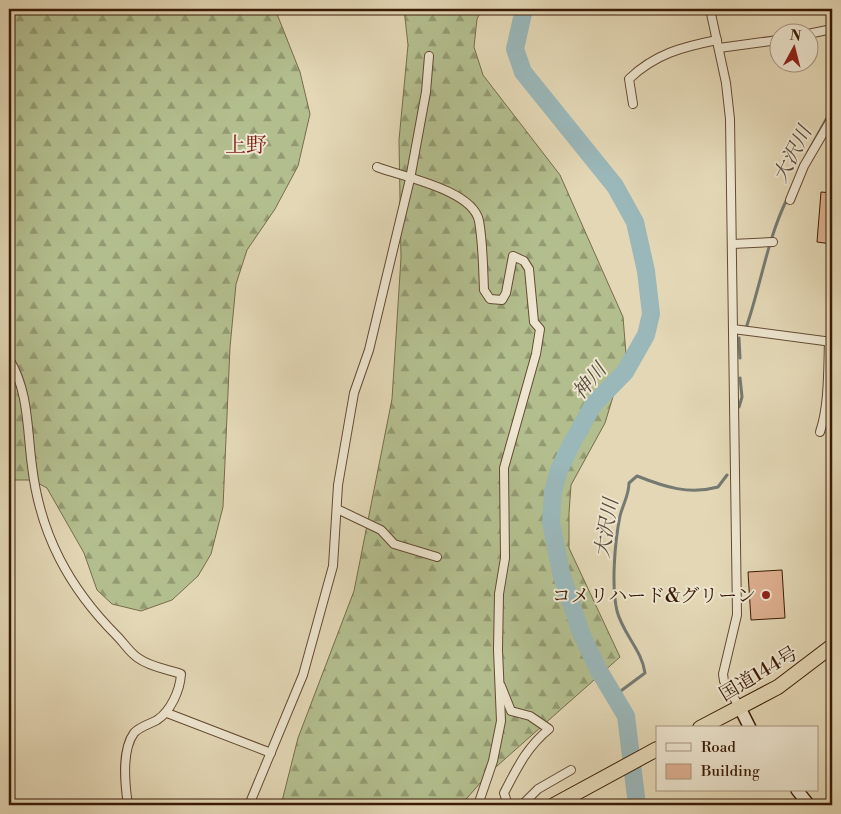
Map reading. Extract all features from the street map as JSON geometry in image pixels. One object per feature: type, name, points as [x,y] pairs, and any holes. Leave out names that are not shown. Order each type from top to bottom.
[{"type":"highway","name":"国道144号","points":[[704,726],[740,708],[791,678],[832,646]]},
{"type":"highway","points":[[554,805],[656,750]]},
{"type":"main road","points":[[740,708],[749,726]]},
{"type":"main road","points":[[799,792],[809,805]]},
{"type":"street","points":[[710,9],[729,101],[732,244],[737,615],[723,674],[724,682],[740,708]]},
{"type":"street","points":[[818,32],[832,29]]},
{"type":"street","points":[[633,104],[629,79],[641,67],[680,47],[768,41]]},
{"type":"street","points":[[249,805],[303,675],[333,566],[338,485],[354,393],[369,350],[410,179],[426,92],[429,56]]},
{"type":"street","points":[[790,200],[804,166],[829,129],[832,118]]},
{"type":"street","points":[[377,167],[444,189],[472,206],[479,219],[484,290],[490,299],[502,300],[506,292],[513,256],[524,261],[529,269],[534,322],[540,329],[536,354],[504,468],[505,558],[499,594],[498,680],[501,721],[498,740],[478,805]]},
{"type":"street","points":[[732,244],[771,242]]},
{"type":"street","points":[[733,329],[831,342],[824,422],[820,432]]},
{"type":"street","points":[[9,359],[18,373],[22,387],[32,468],[39,504],[48,533],[61,564],[98,617],[137,658],[181,674],[168,712],[135,732],[129,744],[126,766],[128,805]]},
{"type":"street","points":[[337,509],[381,530],[394,544],[437,557]]},
{"type":"street","points":[[498,680],[511,711],[530,716],[549,729],[533,742],[523,755],[504,794],[508,805]]},
{"type":"street","points":[[168,712],[271,753]]},
{"type":"street","points":[[522,805],[538,789],[571,770]]},
{"type":"green space","points":[[9,9],[275,9],[300,72],[310,114],[298,166],[275,209],[247,250],[236,284],[230,347],[223,507],[211,554],[198,576],[172,600],[141,611],[112,604],[97,590],[84,553],[47,488],[32,480],[9,480]]},
{"type":"green space","points":[[404,9],[482,9],[477,19],[474,47],[483,75],[560,175],[623,317],[626,354],[605,423],[571,485],[569,513],[569,548],[620,657],[488,774],[461,805],[281,805],[298,738],[354,591],[392,399],[401,258],[399,140],[408,45]]},
{"type":"building","points":[[821,192],[832,193],[832,244],[817,242]]},
{"type":"building","name":"コメリハード&グリーン","points":[[782,570],[785,618],[751,620],[748,572]]},
{"type":"waterway","name":"神川","points":[[524,9],[515,49],[523,72],[615,186],[635,222],[646,271],[651,314],[646,335],[625,372],[593,405],[571,445],[559,470],[553,492],[551,522],[561,573],[581,633],[598,669],[626,716],[637,805]]},
{"type":"waterway","name":"大沢川","points":[[808,152],[832,109]]},
{"type":"waterway","name":"大沢川","points":[[746,328],[774,230],[787,199]]},
{"type":"waterway","name":"大沢川","points":[[739,338],[740,358]]},
{"type":"waterway","name":"大沢川","points":[[739,407],[742,397],[740,378]]},
{"type":"waterway","name":"大沢川","points":[[614,696],[645,673],[640,657],[623,627],[617,611],[614,589],[614,563],[620,516],[629,483],[637,476],[677,489],[697,490],[718,487],[727,475]]},
{"type":"place","name":"コメリハード&グリーン","points":[[766,595]]},
{"type":"district","name":"上野","points":[[246,145]]}]
